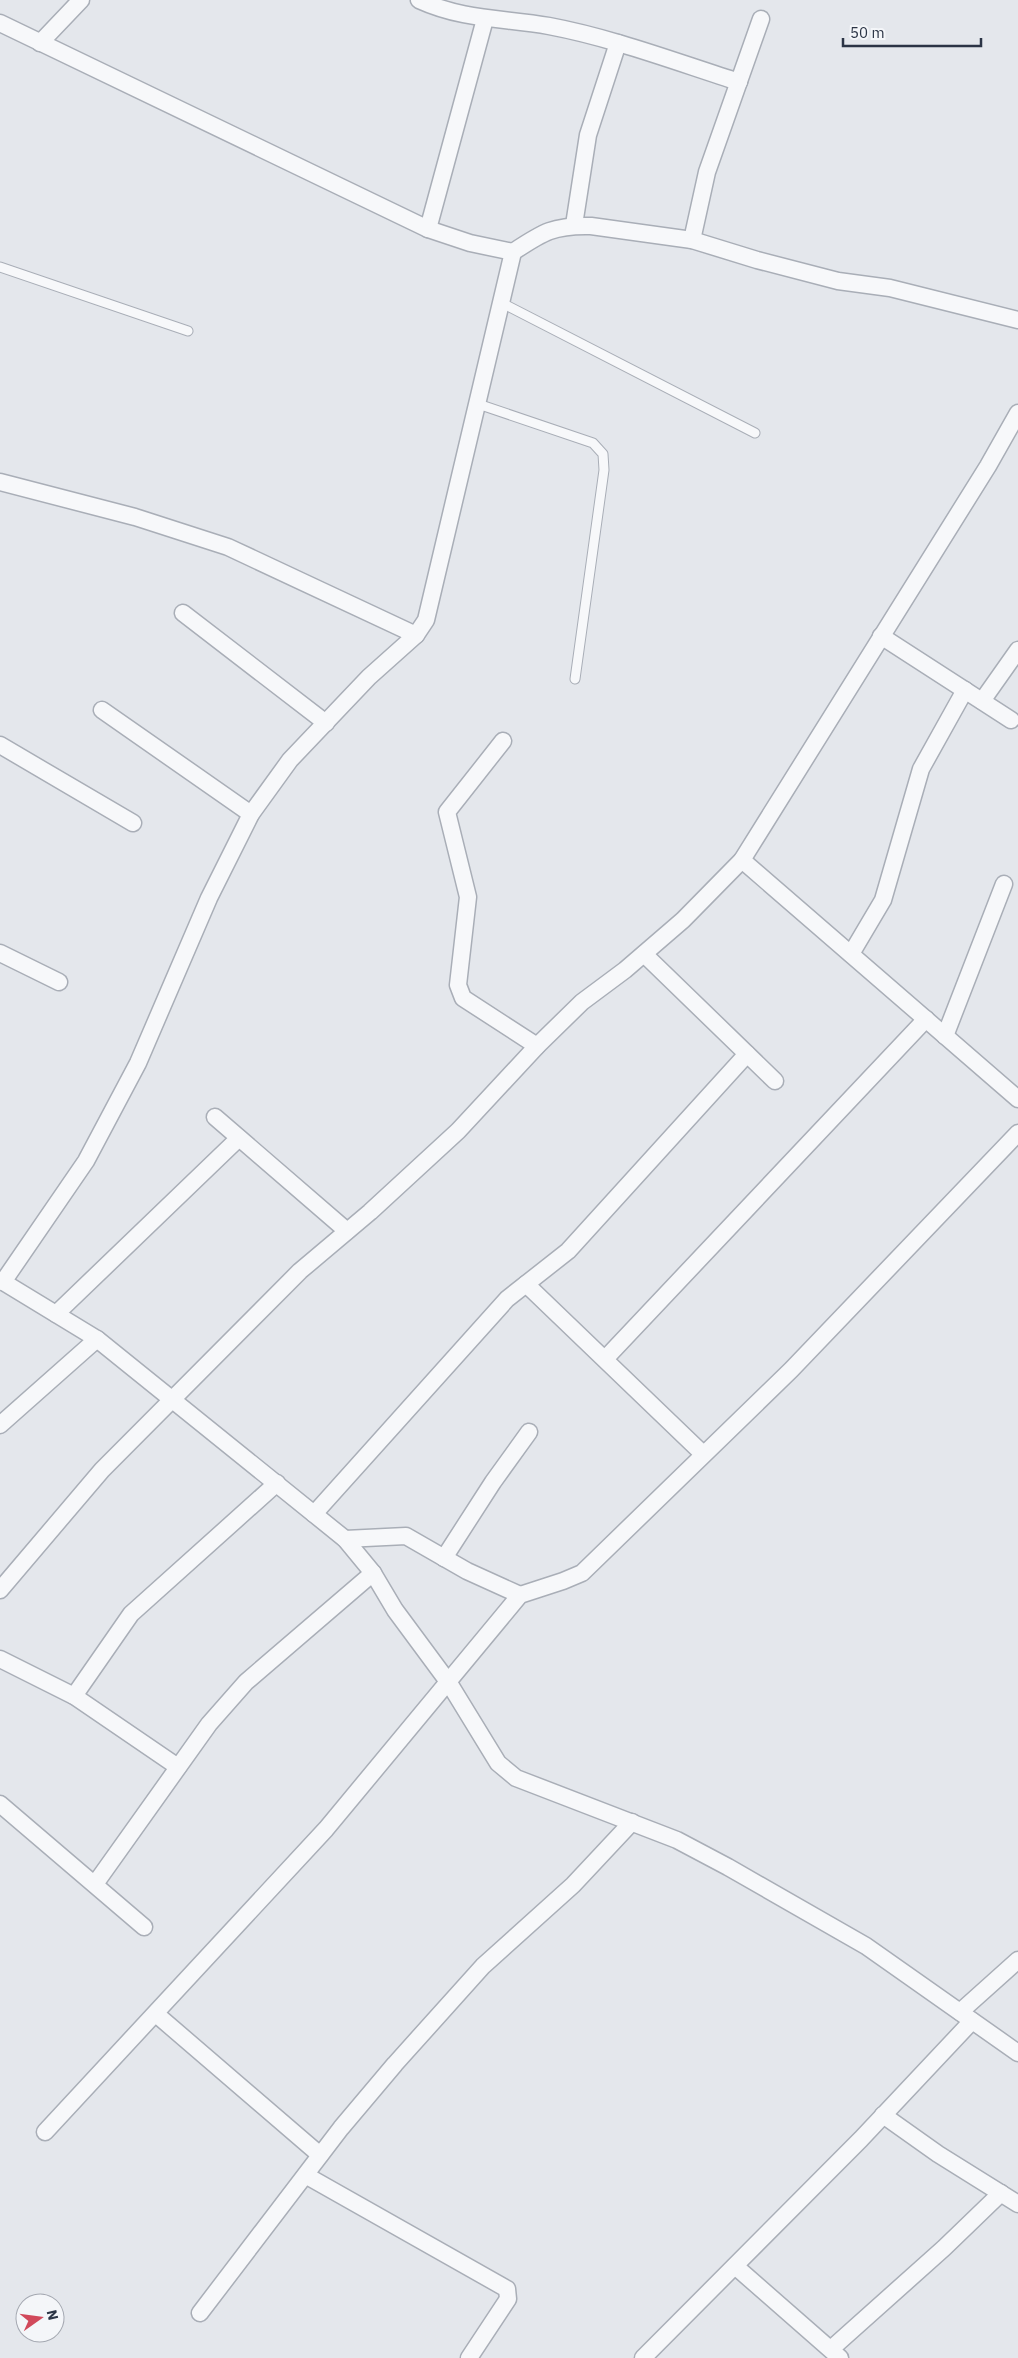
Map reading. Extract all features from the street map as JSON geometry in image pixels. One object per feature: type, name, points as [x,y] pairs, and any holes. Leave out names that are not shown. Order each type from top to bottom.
[{"type":"street","points":[[40,43],[81,0]]},
{"type":"street","points":[[419,0],[449,12],[485,19],[550,26],[618,43],[739,82]]},
{"type":"street","points":[[428,229],[485,19]]},
{"type":"street","points":[[692,240],[707,172],[761,20]]},
{"type":"street","points":[[0,23],[428,229],[470,243],[513,252]]},
{"type":"street","points":[[574,225],[588,135],[618,43]]},
{"type":"street","points":[[1018,320],[890,288],[838,281],[757,260],[692,240],[574,225],[546,231],[513,252],[426,620],[416,635],[370,677],[290,760],[251,814],[210,898],[138,1063],[86,1161],[1,1281],[97,1339],[344,1539],[373,1573],[395,1610],[449,1683],[498,1762],[516,1778],[677,1840],[850,1937],[1018,2053]]},
{"type":"street","points":[[0,1590],[102,1470],[300,1271],[458,1131],[537,1046],[582,1002],[644,954],[683,920],[742,860],[880,636],[1012,437],[1018,412]]},
{"type":"street","points":[[0,482],[135,517],[228,547],[416,635]]},
{"type":"street","points":[[183,613],[326,723]]},
{"type":"street","points":[[880,636],[1011,720]]},
{"type":"street","points":[[982,701],[1018,650]]},
{"type":"street","points":[[851,954],[883,900],[921,769],[965,690]]},
{"type":"street","points":[[102,710],[251,814]]},
{"type":"street","points":[[503,741],[447,812],[468,897],[458,985],[463,998],[537,1046]]},
{"type":"street","points":[[0,745],[133,823]]},
{"type":"street","points":[[742,860],[1018,1099]]},
{"type":"street","points":[[945,1036],[1004,884]]},
{"type":"street","points":[[0,953],[58,982]]},
{"type":"street","points":[[644,954],[775,1081]]},
{"type":"street","points":[[604,1359],[926,1019]]},
{"type":"street","points":[[314,1514],[507,1300],[568,1251],[747,1054]]},
{"type":"street","points":[[216,1117],[347,1231]]},
{"type":"street","points":[[46,2132],[326,1829],[449,1683],[520,1595],[582,1573],[791,1370],[1018,1133]]},
{"type":"street","points":[[56,1314],[240,1138]]},
{"type":"street","points":[[526,1284],[703,1454]]},
{"type":"street","points":[[0,1424],[97,1339]]},
{"type":"street","points":[[444,1558],[493,1482],[529,1432]]},
{"type":"street","points":[[74,1696],[131,1614],[277,1483]]},
{"type":"street","points":[[344,1539],[401,1535],[467,1571],[520,1595]]},
{"type":"street","points":[[95,1884],[209,1724],[246,1682],[373,1573]]},
{"type":"street","points":[[0,1659],[74,1696],[178,1767]]},
{"type":"street","points":[[0,1804],[144,1927]]},
{"type":"street","points":[[200,2313],[306,2176],[320,2155],[395,2064],[483,1966],[573,1885],[632,1822]]},
{"type":"street","points":[[643,2358],[883,2115],[966,2017],[1018,1960]]},
{"type":"street","points":[[156,2014],[320,2155]]},
{"type":"street","points":[[883,2115],[938,2154],[1018,2204]]},
{"type":"street","points":[[306,2176],[507,2289],[508,2299],[469,2358]]},
{"type":"street","points":[[735,2266],[836,2354],[1001,2193]]},
{"type":"lane","points":[[0,267],[188,331]]},
{"type":"lane","points":[[500,302],[755,433]]},
{"type":"lane","points":[[478,404],[593,443],[604,454],[604,470],[575,679]]}]
